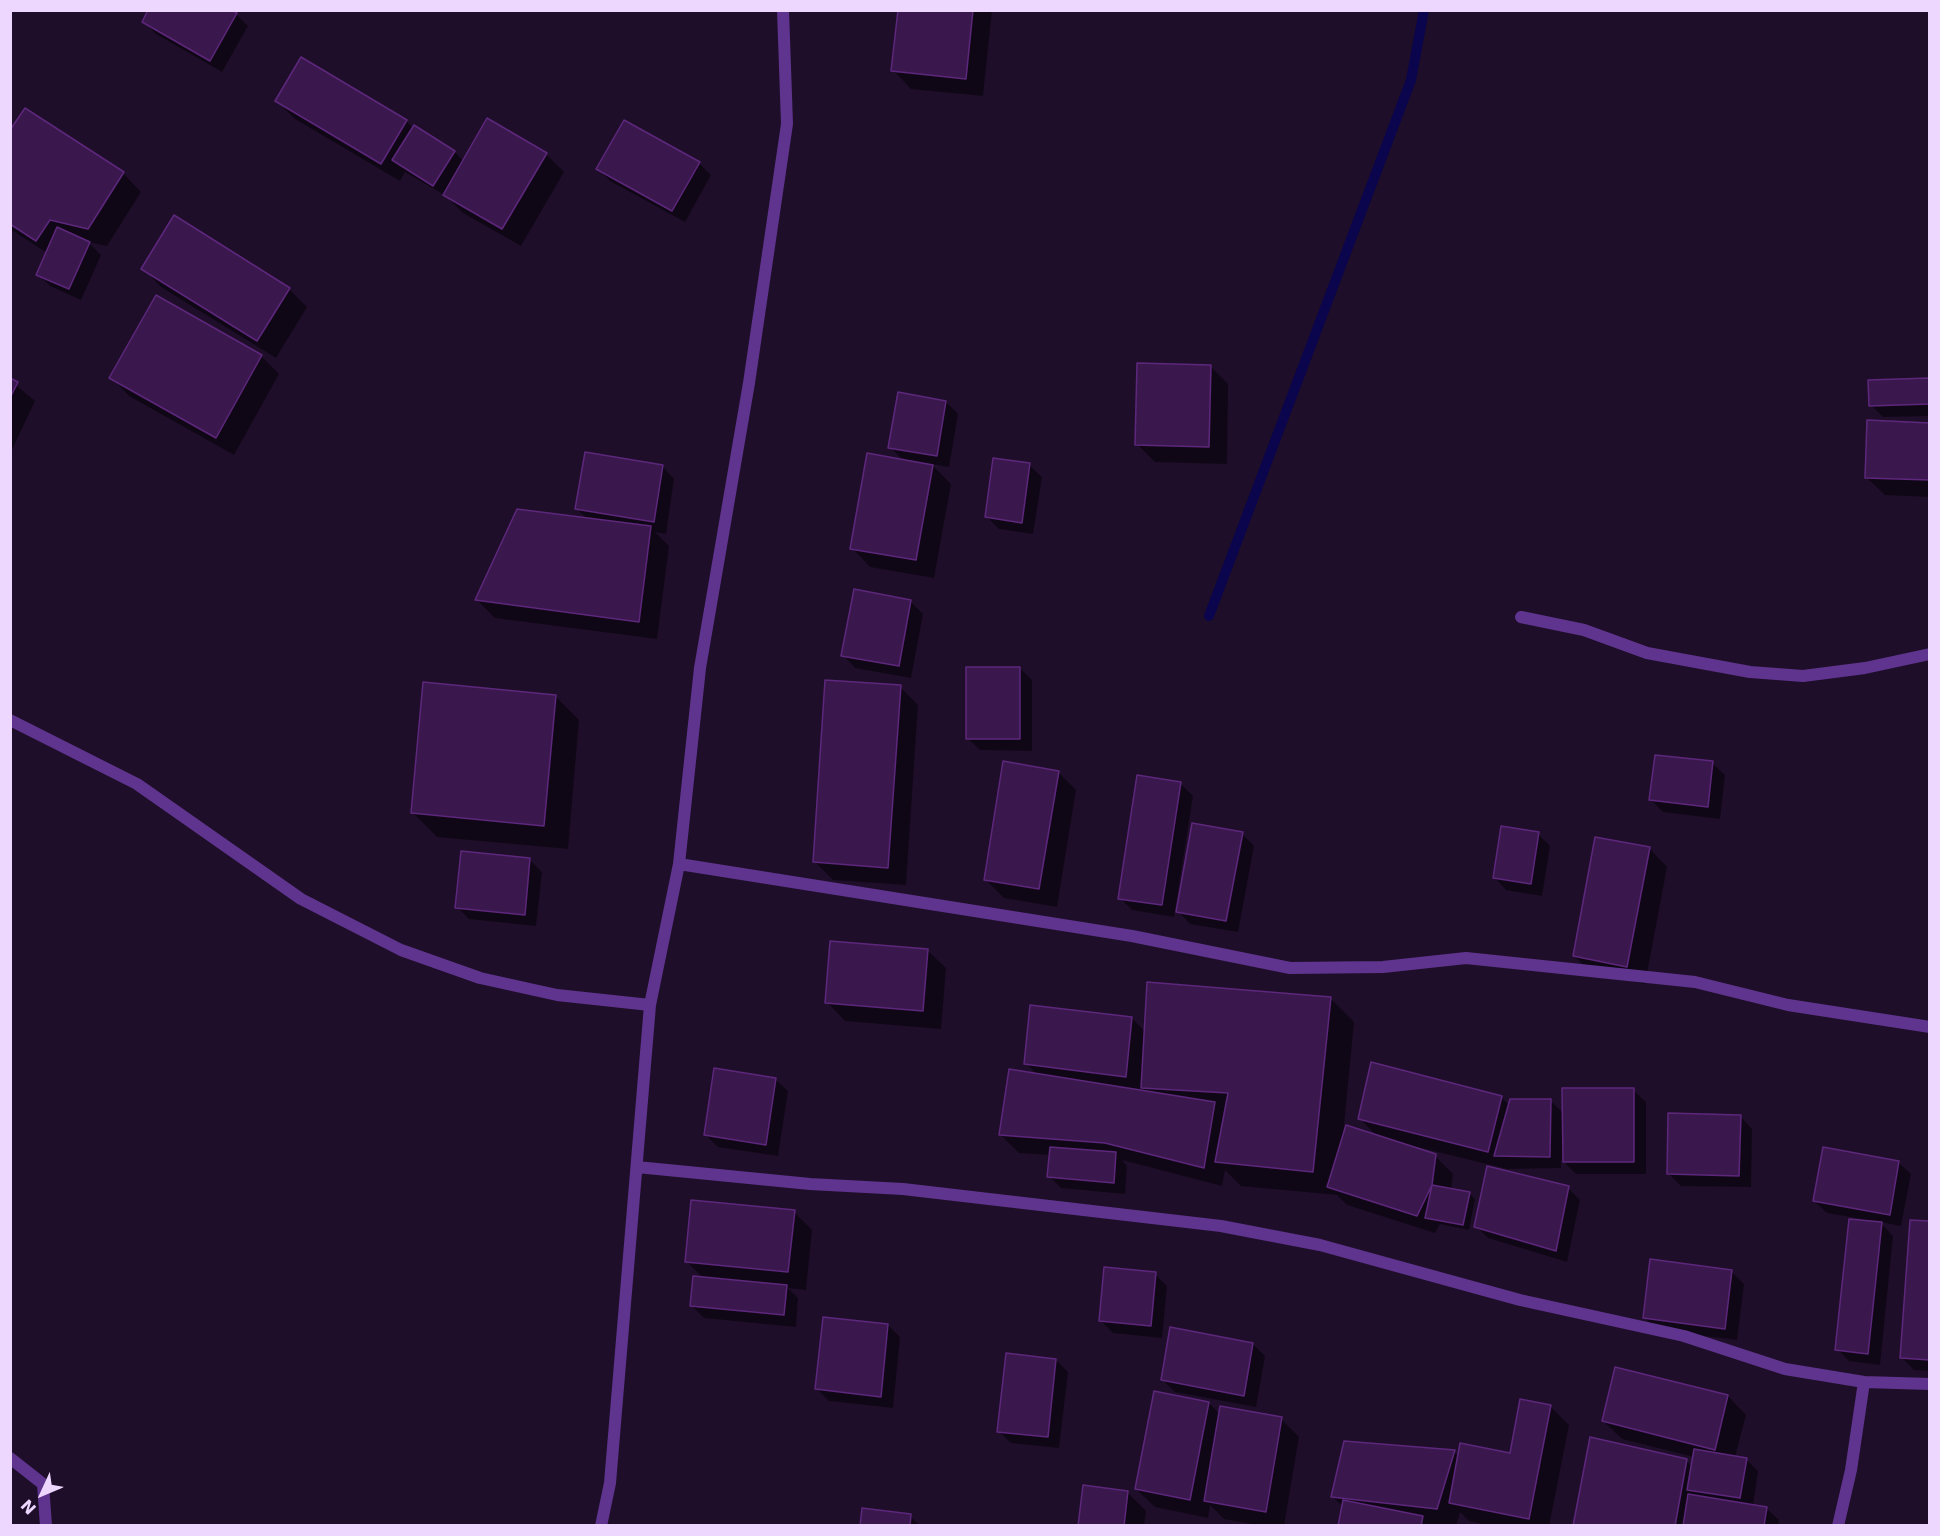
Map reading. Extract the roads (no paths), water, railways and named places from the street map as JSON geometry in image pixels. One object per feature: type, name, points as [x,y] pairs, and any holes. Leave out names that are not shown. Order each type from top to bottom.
[{"type":"street","points":[[601,1526],[610,1483],[650,1005],[679,864],[700,668],[749,383],[787,124],[783,10]]},
{"type":"street","points":[[1521,617],[1584,630],[1647,653],[1750,672],[1803,676],[1864,668],[1929,654]]},
{"type":"street","points":[[10,720],[136,784],[301,899],[401,950],[480,978],[557,995],[650,1005]]},
{"type":"street","points":[[679,864],[1132,936],[1290,968],[1383,967],[1466,958],[1695,982],[1788,1005],[1929,1027]]},
{"type":"street","points":[[637,1167],[810,1184],[903,1189],[1221,1226],[1320,1245],[1520,1300],[1684,1336],[1785,1369],[1864,1382],[1929,1384]]},
{"type":"street","points":[[1838,1526],[1851,1470],[1864,1382]]},
{"type":"street","points":[[10,1458],[44,1484],[46,1526]]},
{"type":"waterway","points":[[1209,616],[1411,80],[1424,10]]}]
